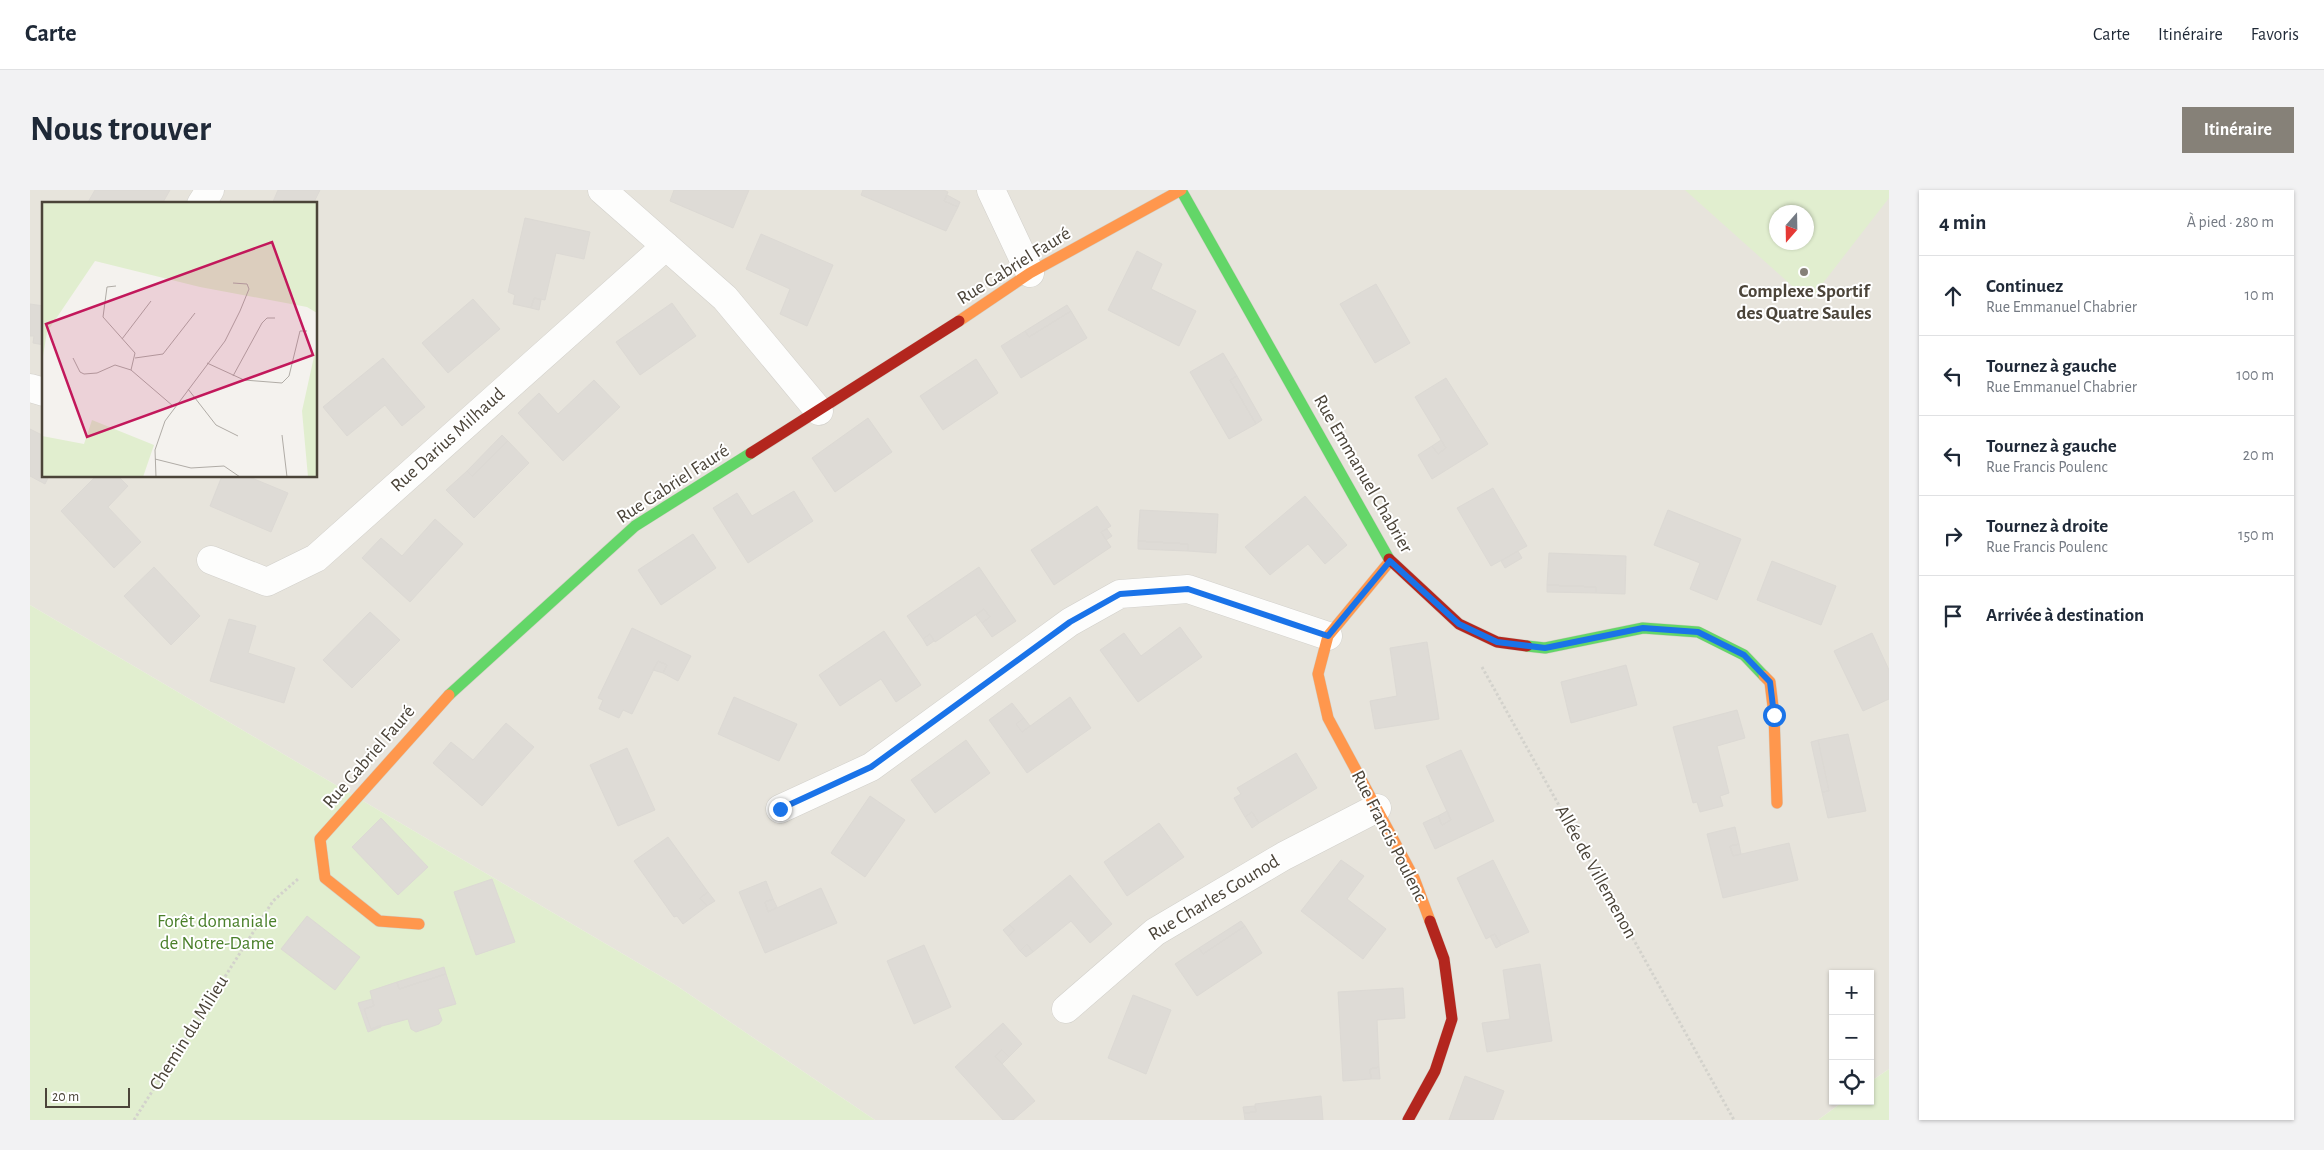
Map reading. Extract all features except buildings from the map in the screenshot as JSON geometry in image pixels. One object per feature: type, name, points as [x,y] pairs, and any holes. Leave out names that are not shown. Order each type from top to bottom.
[{"type":"street","points":[[202,202],[210,190]]},
{"type":"street","points":[[602,190],[725,298],[819,411]]},
{"type":"street","points":[[991,190],[1030,273]]},
{"type":"street","name":"Rue Gabriel Fauré","points":[[419,924],[379,921],[325,878],[320,839],[445,698],[635,526],[927,343],[1030,273],[1181,190]]},
{"type":"street","name":"Rue Emmanuel Chabrier","points":[[1181,190],[1390,561],[1459,624],[1497,642],[1545,648],[1643,628],[1698,632],[1744,655],[1770,682],[1774,715],[1777,803]]},
{"type":"street","name":"Rue Darius Milhaud","points":[[211,560],[267,582],[316,558],[666,246]]},
{"type":"street","name":"Rue Francis Poulenc","points":[[1390,561],[1328,636],[1318,674],[1328,718],[1414,878],[1444,958],[1452,1019],[1435,1070],[1408,1120]]},
{"type":"street","points":[[780,809],[871,767],[1070,622],[1120,594],[1188,589],[1328,636]]},
{"type":"street","name":"Rue Charles Gounod","points":[[1066,1009],[1155,932],[1284,856],[1377,808]]},
{"type":"path","name":"Allée de Villemenon","points":[[1459,624],[1734,1120]]},
{"type":"path","name":"Chemin du Milieu","points":[[134,1120],[273,901],[322,857]]},
{"type":"shaded area","points":[[30,190],[1889,190],[1889,1069],[1874,1079],[1874,970],[1829,970],[1829,1105],[1839,1105],[1818,1120],[875,1120],[674,984],[30,605]]},
{"type":"green space","name":"Complexe Sportif des Quatre Saules","points":[[1685,190],[1889,190],[1889,198],[1809,301]]},
{"type":"green space","name":"Forêt domaniale de Notre-Dame","points":[[30,605],[674,984],[875,1120],[30,1120]]},
{"type":"green space","points":[[1889,1069],[1889,1120],[1818,1120],[1839,1105],[1874,1105],[1874,1079]]},
{"type":"traffic: fast","points":[[1181,190],[1389,559]]},
{"type":"traffic: fast","points":[[449,695],[635,526],[751,453]]},
{"type":"traffic: fast","points":[[1527,646],[1545,648],[1643,628],[1698,632],[1744,655],[1764,676]]},
{"type":"traffic: slow","points":[[959,321],[1030,273],[1181,190]]},
{"type":"traffic: slow","points":[[1390,561],[1328,636],[1318,674],[1328,718],[1414,878],[1430,921]]},
{"type":"traffic: slow","points":[[1764,676],[1770,682],[1774,715],[1777,803]]},
{"type":"traffic: slow","points":[[419,924],[379,921],[325,878],[320,839],[449,695]]},
{"type":"traffic: jam","points":[[751,453],[959,321]]},
{"type":"traffic: jam","points":[[1389,559],[1459,624],[1497,642],[1527,646]]},
{"type":"traffic: jam","points":[[1408,1120],[1435,1071],[1452,1019],[1444,959],[1430,921]]},
{"type":"place","name":"Complexe Sportif des Quatre Saules","points":[[1804,272]]},
{"type":"route","points":[[780,809],[871,767],[1070,622],[1120,594],[1188,589],[1328,636],[1365,594],[1390,561],[1459,624],[1497,642],[1545,648],[1643,628],[1698,632],[1744,655],[1770,682],[1774,715]]}]
